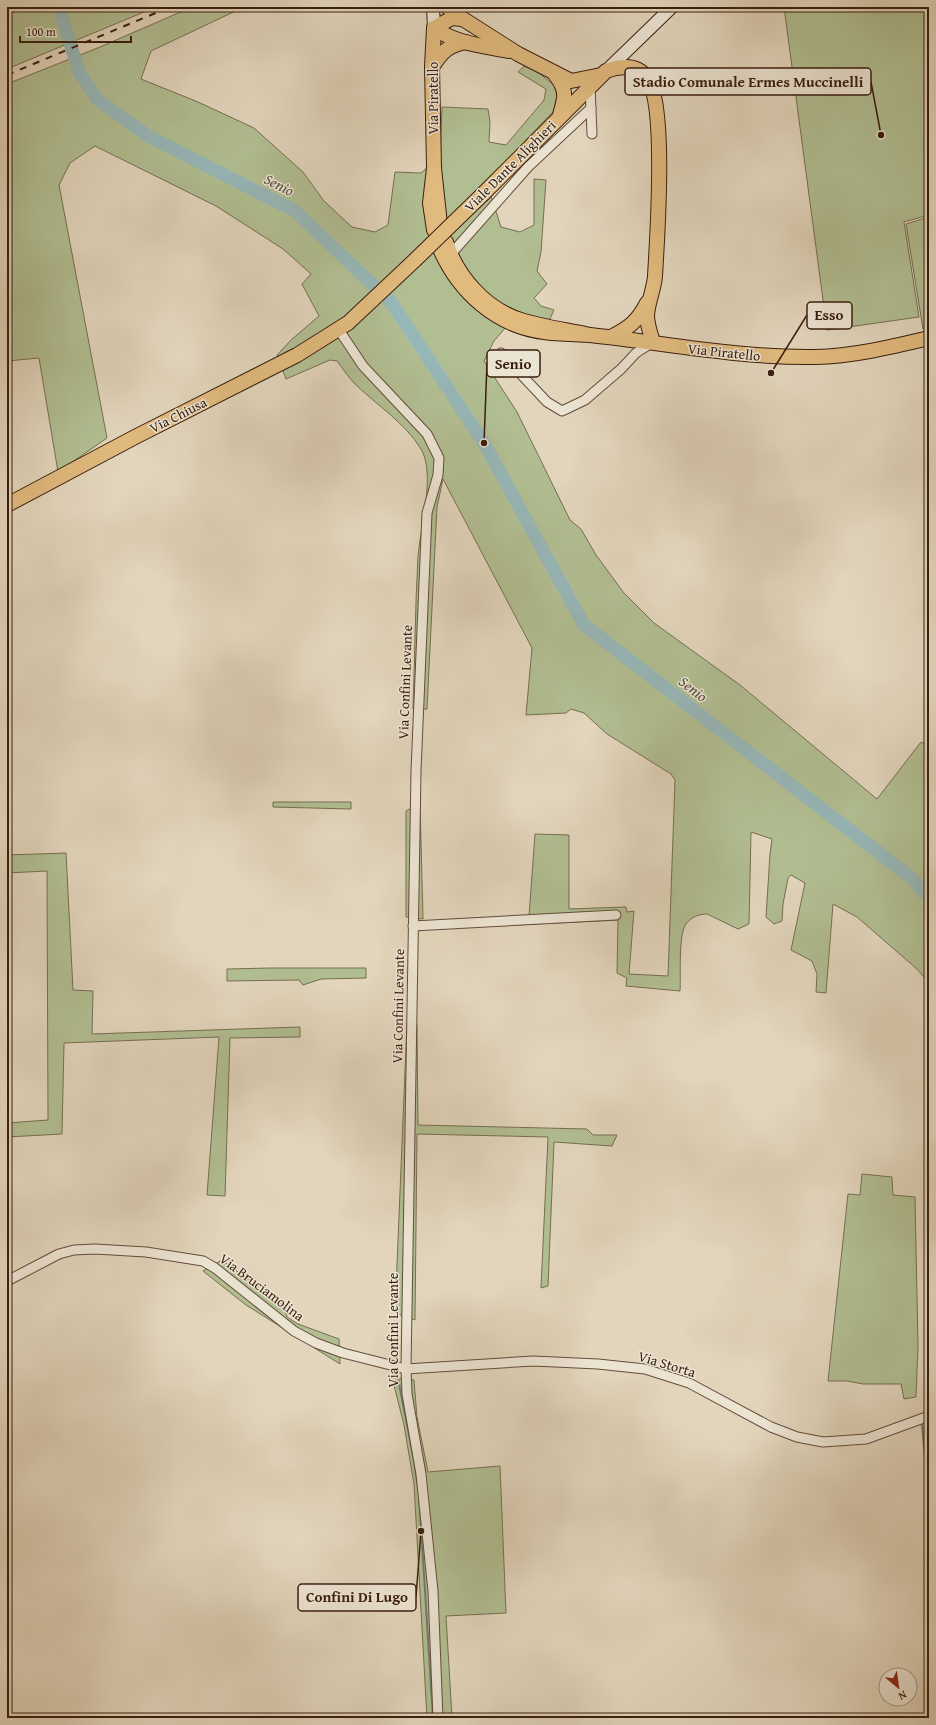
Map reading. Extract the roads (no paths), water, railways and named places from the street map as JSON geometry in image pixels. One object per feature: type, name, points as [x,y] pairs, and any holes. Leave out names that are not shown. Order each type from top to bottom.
[{"type":"main road","points":[[448,7],[462,19],[518,54],[570,81],[604,73],[620,66],[633,68],[643,73],[648,78],[654,90],[658,113],[659,159],[654,279],[647,316],[653,342]]},
{"type":"main road","points":[[462,19],[452,18],[434,28],[444,35],[466,42],[518,54]]},
{"type":"main road","name":"Via Piratello","points":[[434,28],[432,66],[437,227]]},
{"type":"main road","points":[[432,66],[440,54],[454,44],[466,42]]},
{"type":"main road","points":[[554,73],[562,84],[566,98],[560,117]]},
{"type":"main road","name":"Viale Dante Alighieri","points":[[343,327],[483,194],[604,73]]},
{"type":"main road","name":"Via Piratello","points":[[445,248],[450,270],[471,296],[488,310],[503,319],[522,327],[544,332],[611,337],[768,357],[816,357],[871,352],[929,338]]},
{"type":"main road","points":[[611,337],[629,328],[639,318],[651,295]]},
{"type":"main road","name":"Via Chiusa","points":[[7,505],[135,437],[297,355],[343,327]]},
{"type":"street","points":[[433,7],[434,28]]},
{"type":"street","name":"Viale Dante Alighieri","points":[[604,73],[672,7]]},
{"type":"street","points":[[590,86],[592,134]]},
{"type":"street","points":[[445,248],[591,108]]},
{"type":"street","name":"Via Confini Levante","points":[[343,327],[363,366],[427,434],[439,458],[438,475],[427,513],[416,771],[406,1369],[407,1394],[421,1474],[433,1591],[438,1718]]},
{"type":"street","points":[[501,353],[547,402],[562,411],[585,400],[621,369],[636,353],[653,342]]},
{"type":"street","points":[[413,926],[616,915]]},
{"type":"street","name":"Via Bruciamolina","points":[[7,1281],[59,1254],[74,1250],[94,1249],[146,1252],[203,1261],[215,1268],[294,1331],[316,1343],[344,1353],[406,1369]]},
{"type":"street","name":"Via Storta","points":[[406,1369],[533,1361],[598,1364],[645,1369],[689,1383],[771,1427],[797,1437],[823,1442],[866,1439],[929,1416]]},
{"type":"waterway","name":"Senio","points":[[59,7],[79,72],[97,99],[148,136],[295,211],[391,302],[484,443],[584,625],[909,876],[929,897]]},
{"type":"waterway","points":[[397,1373],[419,1495],[433,1718]]},
{"type":"waterway","points":[[922,1424],[929,1505]]},
{"type":"railway","points":[[7,75],[170,7]]},
{"type":"place","name":"Stadio Comunale Ermes Muccinelli","points":[[881,135]]},
{"type":"place","name":"Esso","points":[[771,373]]},
{"type":"place","name":"Senio","points":[[484,443]]},
{"type":"place","name":"Confini Di Lugo","points":[[421,1531]]}]
